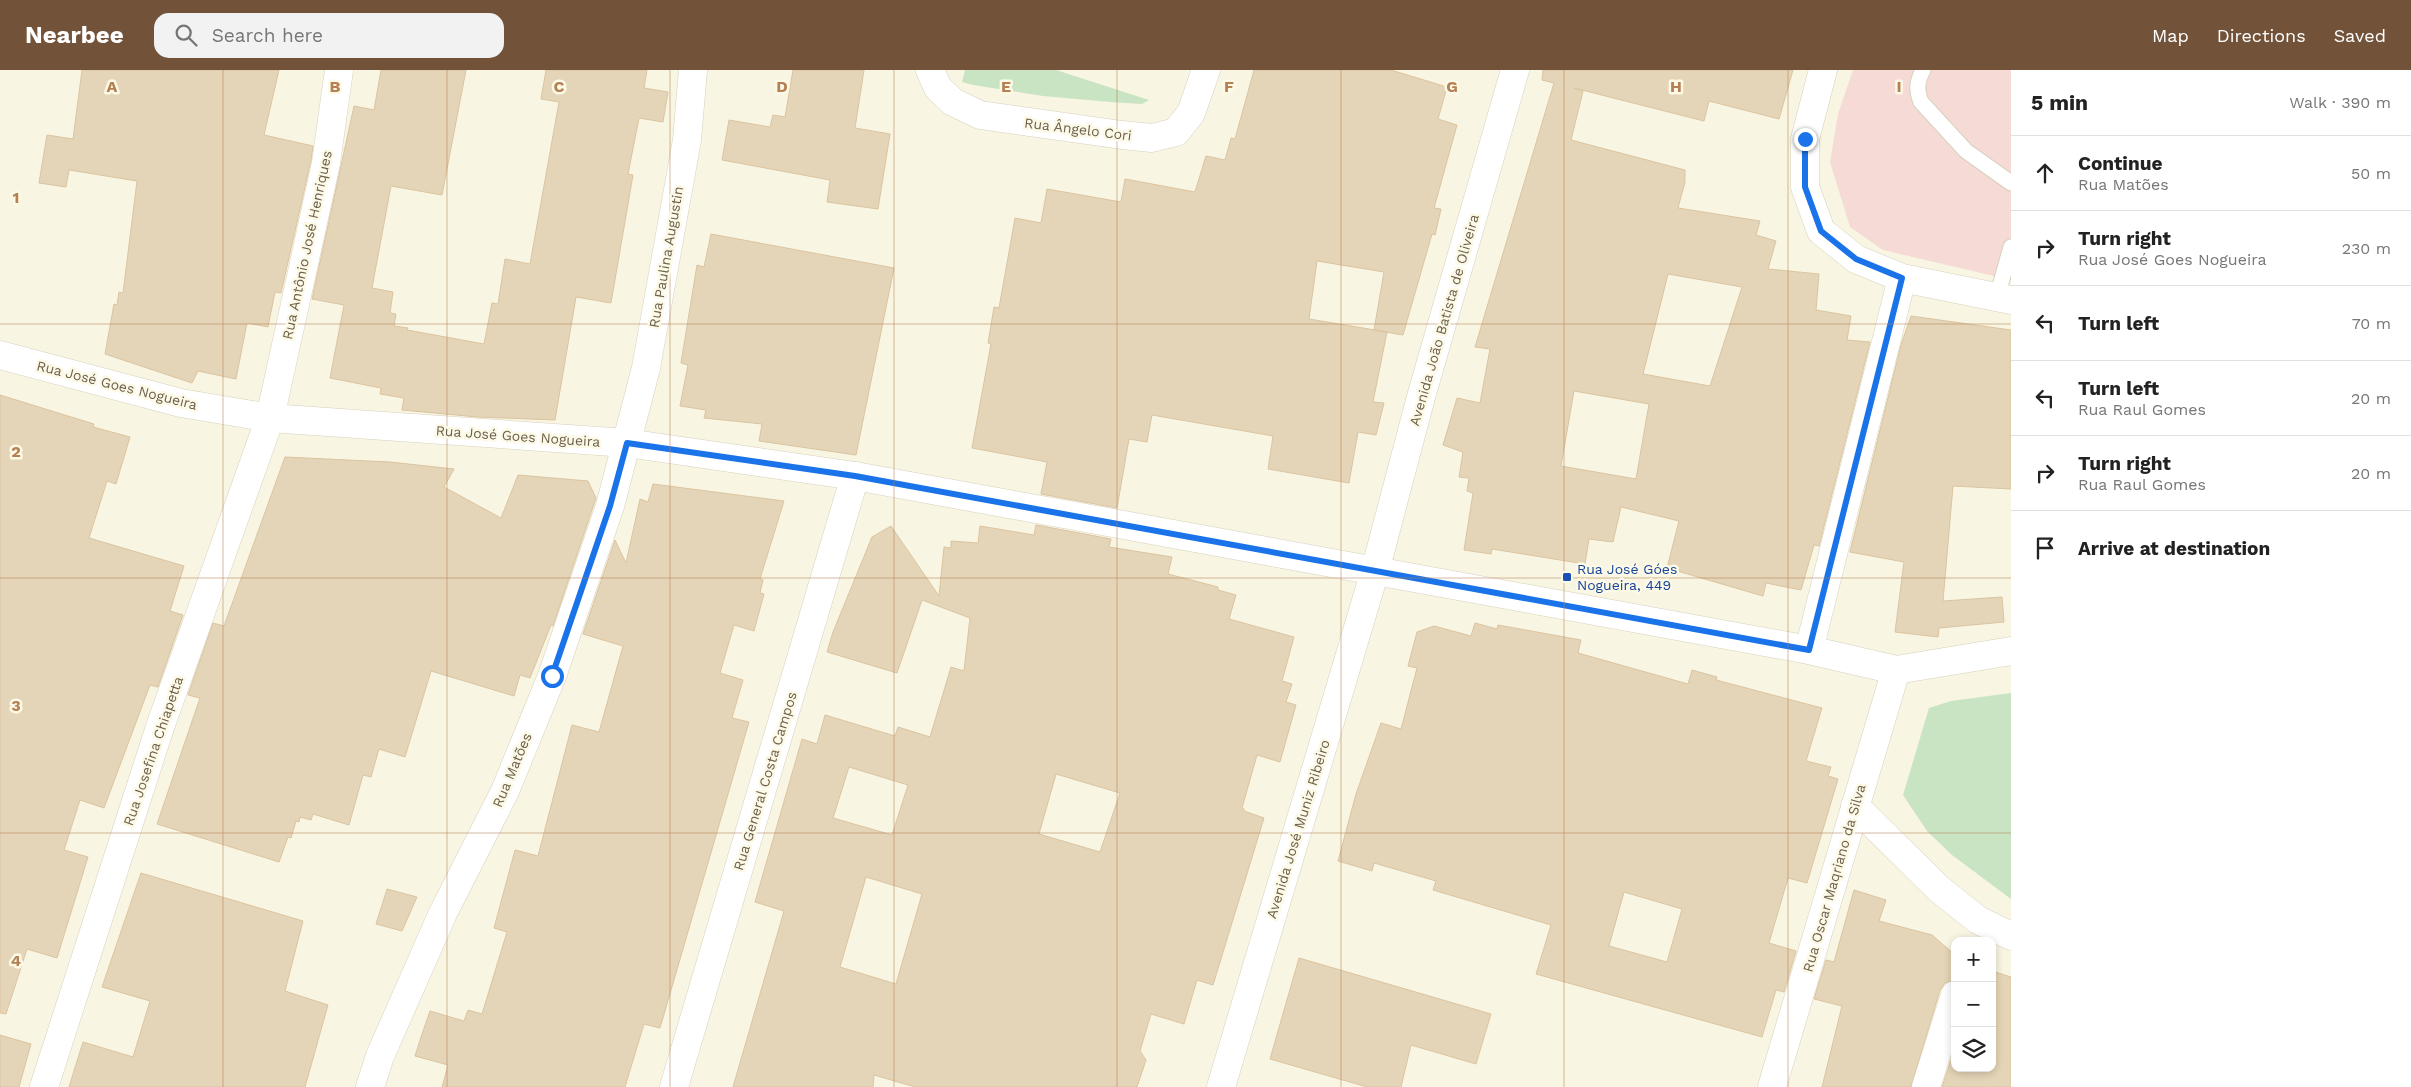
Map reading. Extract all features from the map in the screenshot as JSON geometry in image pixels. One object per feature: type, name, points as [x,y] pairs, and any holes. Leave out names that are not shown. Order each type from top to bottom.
[{"type":"street","name":"Rua Antônio José Henriques","points":[[270,418],[326,163],[339,70]]},
{"type":"street","name":"Rua Paulina Augustin","points":[[627,443],[646,368],[688,140],[693,70]]},
{"type":"street","name":"Rua Ângelo Cori","points":[[930,70],[938,88],[953,102],[980,115],[1152,138],[1176,132],[1192,113],[1206,70]]},
{"type":"street","name":"Avenida João Batista de Oliveira","points":[[1374,571],[1421,397],[1515,70]]},
{"type":"street","points":[[1823,70],[1805,139],[1805,187],[1821,231],[1856,259],[1902,278],[2004,298]]},
{"type":"street","points":[[1809,650],[1902,278]]},
{"type":"street","name":"Rua José Goes Nogueira","points":[[0,355],[181,403],[270,418],[627,443],[855,476],[1809,650],[1896,670],[2011,651]]},
{"type":"street","name":"Rua Josefina Chiapetta","points":[[44,1087],[160,727],[270,418]]},
{"type":"street","name":"Rua Matões","points":[[370,1087],[380,1056],[443,913],[505,791],[548,685],[610,506],[627,443]]},
{"type":"street","name":"Rua General Costa Campos","points":[[674,1087],[855,476]]},
{"type":"street","name":"Avenida José Muniz Ribeiro","points":[[1222,1087],[1374,571]]},
{"type":"street","name":"Rua Oscar Maqriano da Silva","points":[[1772,1087],[1896,670]]},
{"type":"street","points":[[1855,806],[1939,889],[1975,930],[2011,936]]},
{"type":"street","points":[[1926,1087],[1951,1007]]},
{"type":"lane","points":[[1923,70],[1917,81],[1917,92],[1922,102],[1966,151],[2011,183]]},
{"type":"lane","points":[[2004,298],[2011,247]]},
{"type":"shaded area","points":[[1853,70],[2011,70],[2011,280],[1883,250],[1850,227],[1830,162],[1838,114]]},
{"type":"green space","points":[[965,70],[1056,70],[1149,100],[1142,104],[1110,102],[1043,96],[973,85],[962,82]]},
{"type":"green space","points":[[2011,693],[2011,899],[1952,855],[1927,831],[1903,795],[1929,708],[1951,701]]},
{"type":"building","points":[[82,70],[279,70],[264,135],[313,146],[281,293],[275,292],[268,327],[247,323],[236,379],[198,371],[192,383],[105,354],[114,304],[117,305],[119,292],[123,293],[137,181],[69,170],[66,187],[39,183],[47,135],[73,139]]},
{"type":"building","points":[[381,70],[466,70],[442,195],[391,186],[372,288],[393,292],[390,313],[396,314],[394,326],[484,344],[492,303],[498,304],[505,259],[530,264],[559,102],[541,99],[546,70],[647,70],[644,88],[668,92],[663,122],[639,118],[628,174],[633,175],[611,303],[576,297],[555,420],[477,417],[402,410],[404,398],[380,394],[381,388],[330,378],[344,305],[312,299],[354,106],[374,110]]},
{"type":"building","points":[[793,70],[864,70],[855,128],[890,134],[878,209],[827,202],[830,180],[722,160],[729,120],[770,127],[773,115],[785,117]]},
{"type":"building","points":[[1254,70],[1391,70],[1447,87],[1438,119],[1457,125],[1434,208],[1441,209],[1435,235],[1432,234],[1403,335],[1387,332],[1373,402],[1384,403],[1376,435],[1358,432],[1349,483],[1268,469],[1273,436],[1152,415],[1147,442],[1129,439],[1117,508],[1041,494],[1047,462],[972,448],[991,344],[988,343],[994,307],[999,308],[1015,218],[1041,223],[1047,189],[1121,202],[1125,179],[1195,192],[1206,156],[1225,160],[1231,138],[1235,139]],"holes":[[[1317,261],[1384,272],[1374,330],[1309,319]]]},
{"type":"building","points":[[1543,70],[1793,70],[1779,119],[1709,101],[1704,121],[1574,88],[1583,91],[1571,140],[1685,170],[1685,182],[1678,208],[1760,221],[1756,235],[1776,241],[1768,269],[1819,274],[1816,310],[1851,316],[1847,340],[1870,342],[1819,546],[1814,545],[1801,590],[1766,583],[1763,596],[1667,568],[1679,521],[1621,507],[1613,542],[1589,539],[1585,564],[1492,549],[1491,554],[1464,550],[1473,493],[1467,491],[1469,478],[1459,477],[1463,452],[1443,445],[1457,398],[1480,403],[1490,349],[1475,347],[1554,83],[1542,80]],"holes":[[[1668,274],[1742,287],[1710,386],[1643,374]],[[1574,391],[1649,404],[1636,479],[1561,466]]]},
{"type":"building","points":[[711,234],[894,268],[856,455],[759,441],[762,424],[704,418],[706,410],[680,406],[688,365],[681,363],[697,265],[704,267]]},
{"type":"building","points":[[1911,316],[2011,330],[2011,489],[1953,486],[1943,601],[2002,597],[2004,622],[1939,628],[1938,637],[1895,632],[1904,562],[1850,552],[1901,345]]},
{"type":"building","points":[[0,395],[94,424],[93,427],[130,437],[116,484],[107,481],[89,538],[184,566],[170,611],[183,615],[158,687],[150,685],[104,808],[80,800],[64,850],[88,857],[57,958],[27,949],[6,1014],[0,1013]]},
{"type":"building","points":[[285,457],[390,462],[454,469],[444,487],[501,518],[518,475],[588,481],[596,498],[553,626],[551,625],[530,678],[520,675],[514,696],[431,671],[405,757],[379,749],[371,777],[363,775],[349,825],[313,814],[311,820],[300,817],[299,822],[296,821],[291,838],[288,837],[279,862],[157,824],[200,698],[188,695],[213,623],[224,626]]},
{"type":"building","points":[[653,484],[784,501],[760,579],[763,580],[760,593],[764,594],[754,631],[734,625],[720,673],[743,680],[732,718],[749,722],[660,1028],[644,1024],[625,1087],[442,1087],[448,1065],[415,1056],[430,1011],[464,1021],[468,1010],[482,1014],[507,932],[494,928],[515,850],[538,856],[572,725],[599,732],[623,646],[583,634],[615,540],[626,563],[640,499],[648,502]]},
{"type":"building","points":[[1036,525],[1111,539],[1109,547],[1172,557],[1168,574],[1218,587],[1218,590],[1236,595],[1229,619],[1294,637],[1282,681],[1292,684],[1286,702],[1296,705],[1280,762],[1257,755],[1242,808],[1244,811],[1264,818],[1213,985],[1197,980],[1184,1024],[1151,1014],[1140,1051],[1146,1060],[1137,1087],[915,1087],[874,1075],[873,1087],[733,1087],[784,911],[755,902],[802,739],[817,744],[825,715],[895,736],[898,727],[930,737],[951,667],[964,671],[970,618],[922,600],[897,673],[827,652],[833,632],[872,537],[891,526],[939,596],[944,547],[951,548],[951,541],[978,543],[980,526],[1034,535]],"holes":[[[849,767],[908,785],[892,835],[833,818]],[[1056,774],[1120,793],[1100,852],[1039,834]],[[866,877],[922,894],[896,984],[840,967]]]},
{"type":"building","points":[[1475,623],[1497,629],[1498,625],[1581,640],[1578,653],[1688,684],[1692,670],[1717,677],[1716,680],[1822,708],[1806,761],[1831,767],[1828,776],[1838,779],[1807,883],[1788,878],[1769,943],[1796,951],[1784,992],[1776,990],[1762,1037],[1536,974],[1551,925],[1433,890],[1436,881],[1374,863],[1372,871],[1338,861],[1356,794],[1381,723],[1401,729],[1417,668],[1408,666],[1417,632],[1434,626],[1471,636]],"holes":[[[1624,892],[1682,909],[1667,962],[1609,946]]]},
{"type":"building","points":[[141,873],[303,921],[285,991],[328,1005],[305,1087],[69,1087],[83,1042],[133,1057],[150,1001],[102,987]]},
{"type":"building","points":[[387,889],[417,897],[402,931],[376,924]]},
{"type":"building","points":[[1854,890],[1886,900],[1879,921],[1932,935],[1951,952],[1951,981],[1945,983],[1940,990],[1911,1087],[1822,1087],[1842,1006],[1814,999],[1826,960],[1834,962]]},
{"type":"building","points":[[1299,958],[1491,1014],[1476,1064],[1411,1045],[1401,1087],[1367,1087],[1270,1059]]},
{"type":"building","points":[[1996,972],[2011,977],[2011,1087],[1942,1087],[1951,1060],[1951,1072],[1996,1072]]},
{"type":"building","points":[[0,1035],[31,1044],[19,1087],[0,1087]]},
{"type":"place","name":"Rua José Góes Nogueira, 449","points":[[1567,577]]},
{"type":"route","points":[[552,676],[610,506],[627,443],[855,476],[1809,650],[1902,278],[1856,259],[1821,231],[1805,187],[1805,139]]}]
